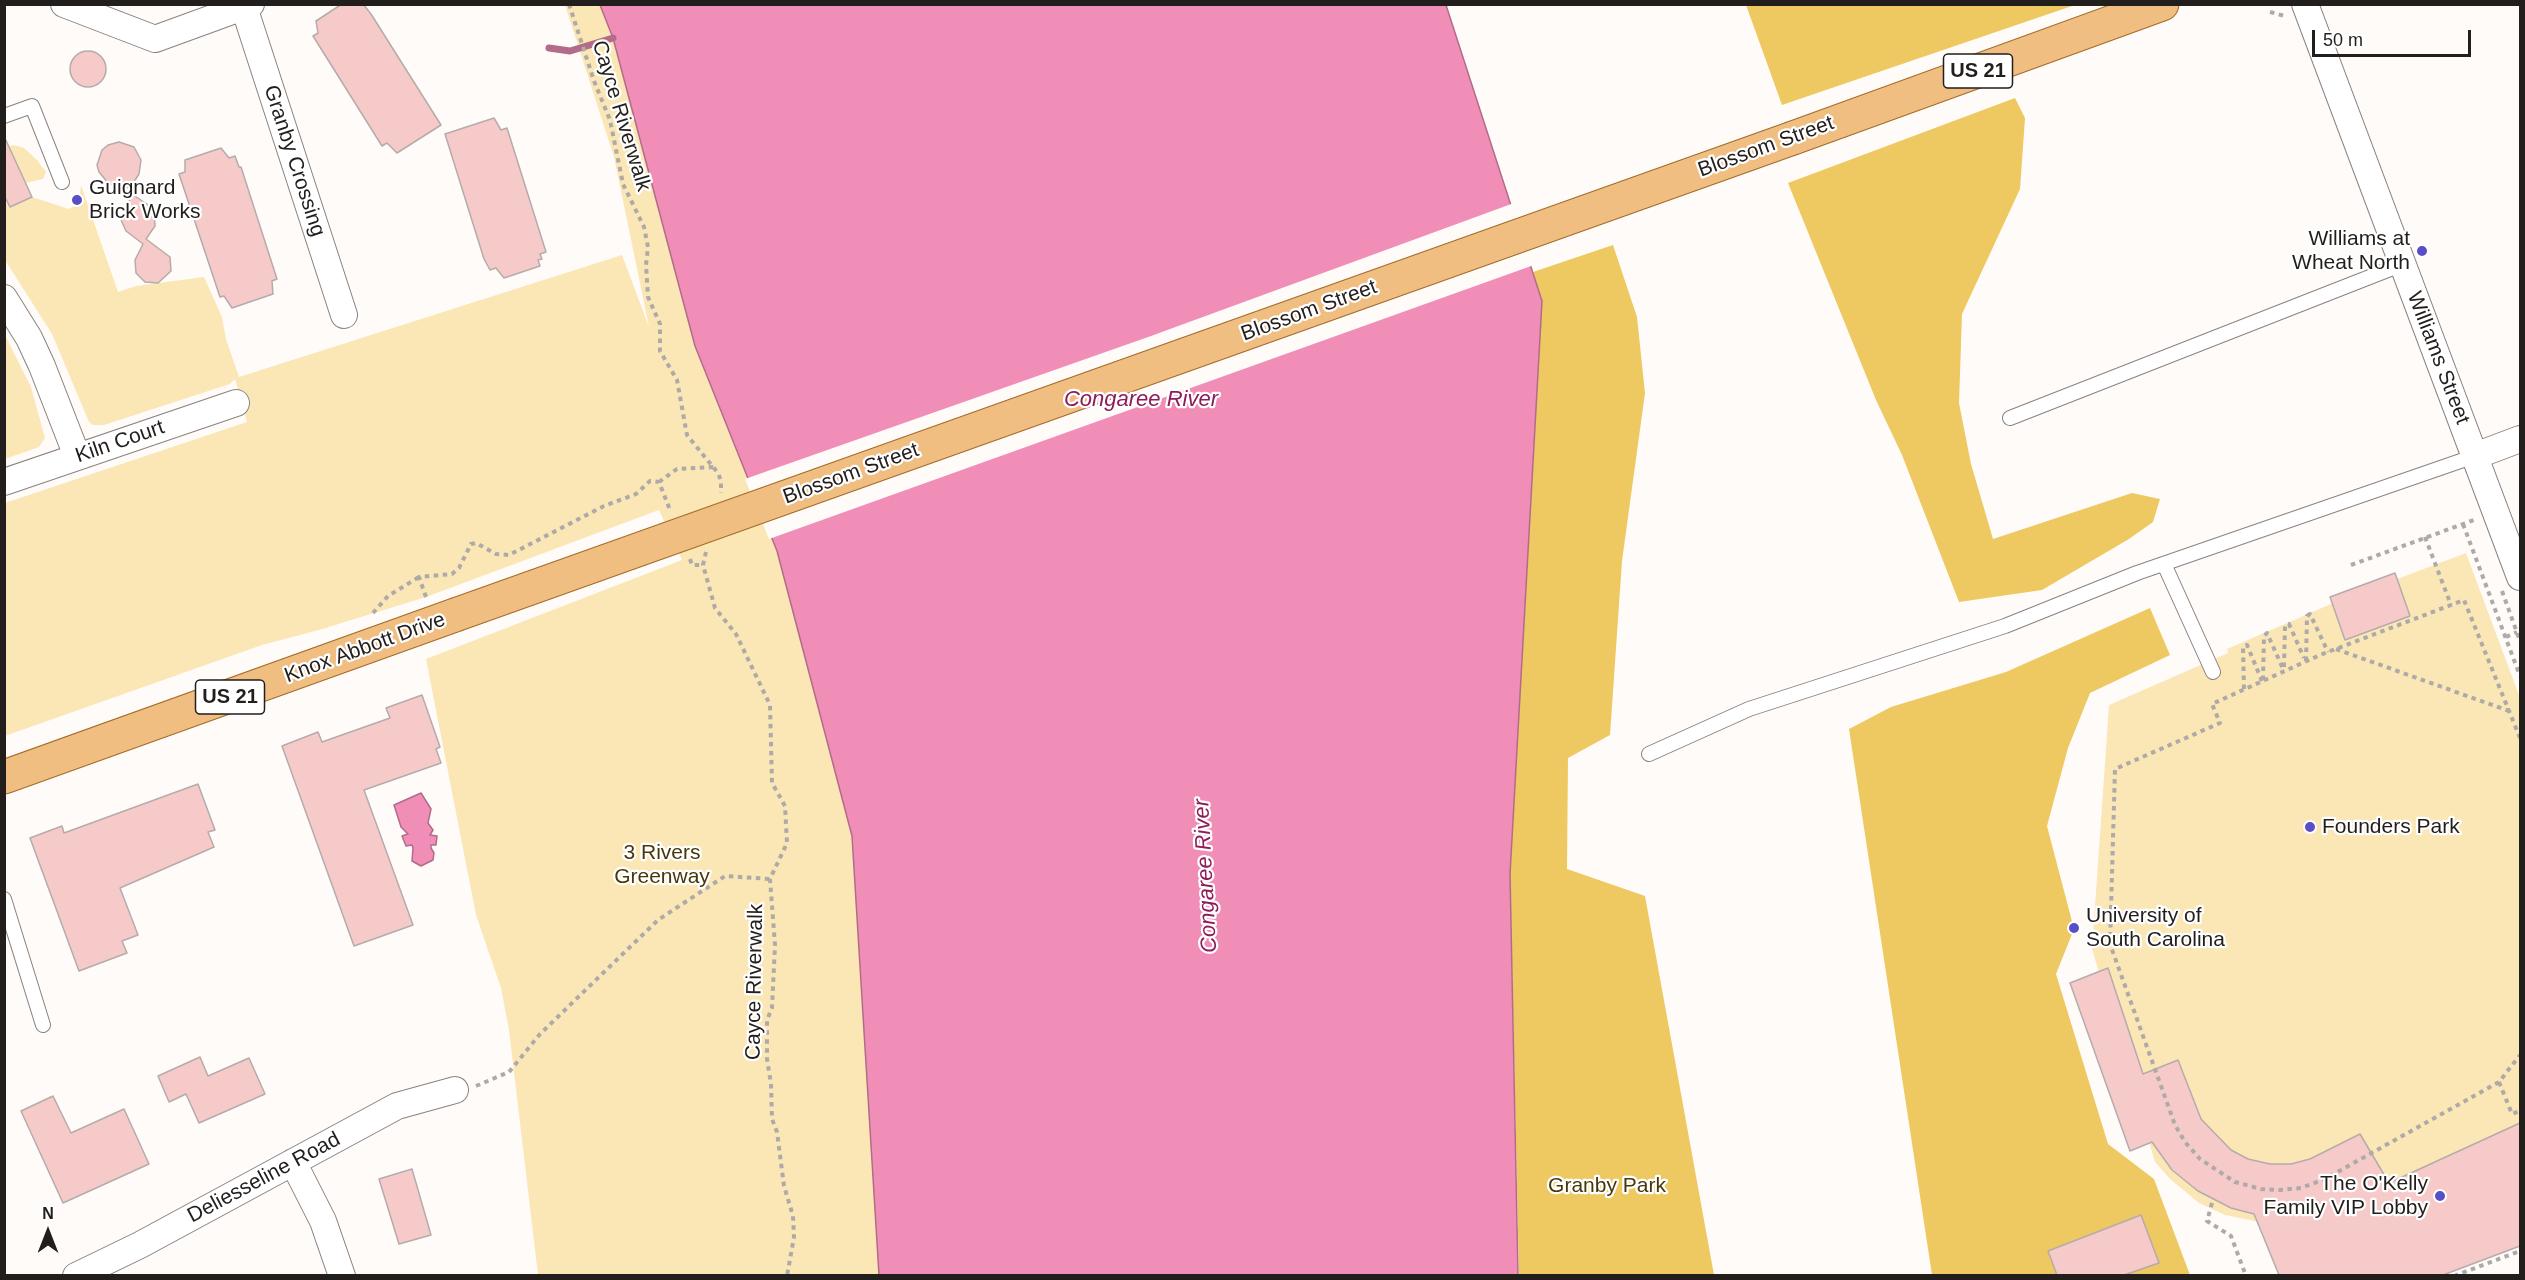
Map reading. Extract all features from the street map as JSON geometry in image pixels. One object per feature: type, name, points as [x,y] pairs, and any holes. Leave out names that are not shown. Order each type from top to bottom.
[{"type":"main road","name":"Blossom Street","points":[[455,615],[1793,138],[2162,4]]},
{"type":"main road","name":"Knox Abbott Drive","points":[[4,777],[455,615]]},
{"type":"street","name":"Granby Crossing","points":[[64,4],[155,39],[248,6],[344,315]]},
{"type":"street","name":"Williams Street","points":[[2297,13],[2403,264],[2520,577]]},
{"type":"street","points":[[4,298],[42,366],[77,456]]},
{"type":"street","name":"Kiln Court","points":[[4,482],[236,403]]},
{"type":"street","points":[[2475,456],[2520,439]]},
{"type":"street","name":"Deliesseline Road","points":[[76,1275],[140,1245],[398,1106],[455,1090]]},
{"type":"street","points":[[293,1162],[323,1221],[342,1275]]},
{"type":"lane","points":[[4,117],[32,106],[62,182]]},
{"type":"lane","points":[[2010,418],[2403,264]]},
{"type":"lane","points":[[1649,754],[1749,709],[2005,626],[2164,564],[2475,456]]},
{"type":"lane","points":[[2164,564],[2213,672]]},
{"type":"lane","points":[[4,899],[43,1025]]},
{"type":"path","name":"Cayce Riverwalk","points":[[569,4],[610,120],[623,184],[642,220],[648,247],[646,265],[648,297],[660,324],[660,351],[677,380],[687,435],[715,467]]},
{"type":"path","points":[[2270,12],[2297,13]]},
{"type":"path","points":[[373,613],[388,596],[419,578],[452,574],[459,568],[471,543],[476,543],[496,554],[508,555],[604,506],[636,494],[650,481],[659,482],[677,469],[715,467],[721,480],[720,499]]},
{"type":"path","points":[[659,482],[672,513]]},
{"type":"path","points":[[2351,565],[2496,512]]},
{"type":"path","points":[[2463,524],[2520,676]]},
{"type":"path","points":[[2425,537],[2451,605]]},
{"type":"path","points":[[688,555],[692,566],[703,565],[709,543]]},
{"type":"path","name":"Cayce Riverwalk","points":[[703,565],[716,608],[736,634],[770,705],[772,783],[785,806],[787,843],[770,879],[775,945],[772,1008],[767,1020],[767,1059],[771,1084],[772,1119],[777,1132],[784,1186],[793,1216],[794,1237],[787,1275]]},
{"type":"path","points":[[419,578],[426,597]]},
{"type":"path","points":[[2520,738],[2464,600],[2335,649],[2212,704],[2220,723],[2115,769],[2110,944],[2175,1125],[2200,1159],[2235,1182],[2261,1189],[2301,1188],[2325,1179],[2372,1155],[2499,1082],[2520,1055]]},
{"type":"path","points":[[2306,661],[2307,616],[2310,614],[2328,652]]},
{"type":"path","points":[[2284,671],[2285,626],[2289,624],[2306,661]]},
{"type":"path","points":[[2506,637],[2517,632]]},
{"type":"path","points":[[2262,681],[2264,636],[2267,633],[2284,671]]},
{"type":"path","points":[[2244,689],[2243,647],[2247,645],[2262,681]]},
{"type":"path","points":[[2335,649],[2509,711]]},
{"type":"path","points":[[455,1090],[483,1084],[509,1072],[540,1034],[658,920],[725,876],[770,879]]},
{"type":"path","points":[[2499,1082],[2512,1114],[2520,1111]]},
{"type":"path","points":[[2212,1203],[2207,1221],[2230,1236],[2246,1275]]},
{"type":"path","points":[[2454,1275],[2467,1273],[2520,1251]]},
{"type":"green space","points":[[1746,4],[2075,5],[1782,105]]},
{"type":"green space","name":"3 Rivers Greenway","points":[[565,5],[600,5],[613,38],[695,346],[777,551],[852,836],[879,1275],[538,1275],[509,1030],[501,988],[476,915],[426,659],[682,560],[659,510],[426,597],[262,645],[5,736],[5,503],[247,422],[235,379],[230,384],[104,425],[93,425],[89,422],[52,334],[5,260],[4,195],[10,207],[32,197],[69,209],[79,203],[81,185],[118,292],[136,286],[204,277],[222,317],[226,339],[239,377],[622,255],[649,327],[614,157]]},
{"type":"green space","points":[[2015,98],[2025,118],[2020,189],[1962,314],[1959,403],[1971,464],[1993,539],[2132,493],[2160,499],[2153,522],[2129,539],[2042,590],[1959,602],[1902,455],[1876,400],[1788,183]]},
{"type":"green space","points":[[14,145],[24,148],[37,160],[46,172],[43,179],[26,183],[16,162],[5,166],[4,148]]},
{"type":"green space","name":"Granby Park","points":[[1613,245],[1637,317],[1645,393],[1622,561],[1610,735],[1568,758],[1567,869],[1645,896],[1714,1275],[1519,1276],[1510,874],[1542,301],[1533,272]]},
{"type":"green space","points":[[5,335],[31,387],[45,438],[39,447],[5,459]]},
{"type":"green space","name":"Founders Park","points":[[2466,553],[2520,698],[2520,1137],[2332,1209],[2264,1223],[2225,1215],[2199,1203],[2170,1179],[2155,1162],[2092,949],[2109,705],[2228,653],[2227,649],[2331,604]]},
{"type":"green space","points":[[2150,608],[2170,655],[2090,693],[2068,748],[2047,826],[2074,929],[2056,974],[2108,1144],[2154,1179],[2190,1275],[1932,1275],[1849,729],[1891,707],[2006,672]]},
{"type":"water","name":"Congaree River","points":[[600,5],[1446,5],[1542,301],[1510,874],[1518,1275],[879,1275],[852,836],[777,551],[695,346],[613,38]]},
{"type":"water","points":[[421,793],[431,809],[428,823],[433,830],[430,835],[437,836],[436,845],[431,845],[434,853],[433,860],[421,866],[412,861],[413,848],[412,845],[406,846],[402,836],[408,834],[401,827],[394,805]]},
{"type":"pier","points":[[1514,203],[1534,265],[769,539],[745,479],[1151,336]]},
{"type":"building","points":[[342,4],[363,4],[441,125],[397,153],[387,143],[382,146],[313,36],[318,33],[316,21]]},
{"type":"building","points":[[88,51],[101,56],[106,69],[101,82],[88,87],[75,82],[70,69],[75,56]]},
{"type":"building","points":[[494,118],[501,130],[507,128],[546,252],[540,254],[542,259],[538,260],[540,266],[504,278],[496,268],[490,270],[484,259],[445,134]]},
{"type":"building","points":[[4,136],[32,197],[10,207],[4,195]]},
{"type":"building","points":[[119,142],[134,147],[141,160],[139,174],[130,188],[109,184],[99,172],[97,165],[102,150],[108,145]]},
{"type":"building","points":[[221,148],[229,158],[235,156],[241,167],[277,279],[272,281],[273,294],[232,308],[224,296],[220,297],[179,174],[185,172],[185,160]]},
{"type":"building","points":[[132,194],[154,209],[155,226],[146,239],[170,257],[171,271],[158,283],[145,282],[136,273],[135,260],[143,244],[126,231],[121,220]]},
{"type":"building","points":[[2395,573],[2410,616],[2345,640],[2330,597]]},
{"type":"building","points":[[422,695],[440,747],[436,749],[441,763],[364,790],[413,925],[354,946],[282,746],[318,732],[322,742],[390,718],[386,708]]},
{"type":"building","points":[[198,784],[215,830],[208,832],[214,847],[120,888],[138,935],[122,941],[127,953],[79,971],[30,838],[62,826],[64,833]]},
{"type":"building","points":[[2108,968],[2143,1074],[2178,1060],[2201,1119],[2231,1150],[2248,1159],[2270,1164],[2291,1164],[2310,1159],[2360,1134],[2389,1183],[2520,1123],[2520,1246],[2443,1275],[2279,1275],[2254,1214],[2231,1208],[2198,1191],[2172,1170],[2152,1142],[2130,1151],[2070,983]]},
{"type":"building","points":[[200,1057],[208,1076],[249,1058],[265,1094],[199,1123],[186,1094],[169,1102],[158,1076]]},
{"type":"building","points":[[53,1096],[71,1133],[124,1109],[149,1164],[63,1203],[21,1111]]},
{"type":"building","points":[[412,1169],[431,1235],[399,1244],[379,1179]]},
{"type":"building","points":[[2141,1215],[2159,1263],[2124,1275],[2057,1275],[2048,1251]]},
{"type":"waterway","points":[[549,48],[570,51],[613,38]]},
{"type":"place","name":"Guignard Brick Works","points":[[77,200]]},
{"type":"place","name":"Williams at Wheat North","points":[[2422,251]]},
{"type":"place","name":"Founders Park","points":[[2310,827]]},
{"type":"place","name":"University of South Carolina","points":[[2074,928]]},
{"type":"place","name":"The O'Kelly Family VIP Lobby","points":[[2440,1196]]}]
